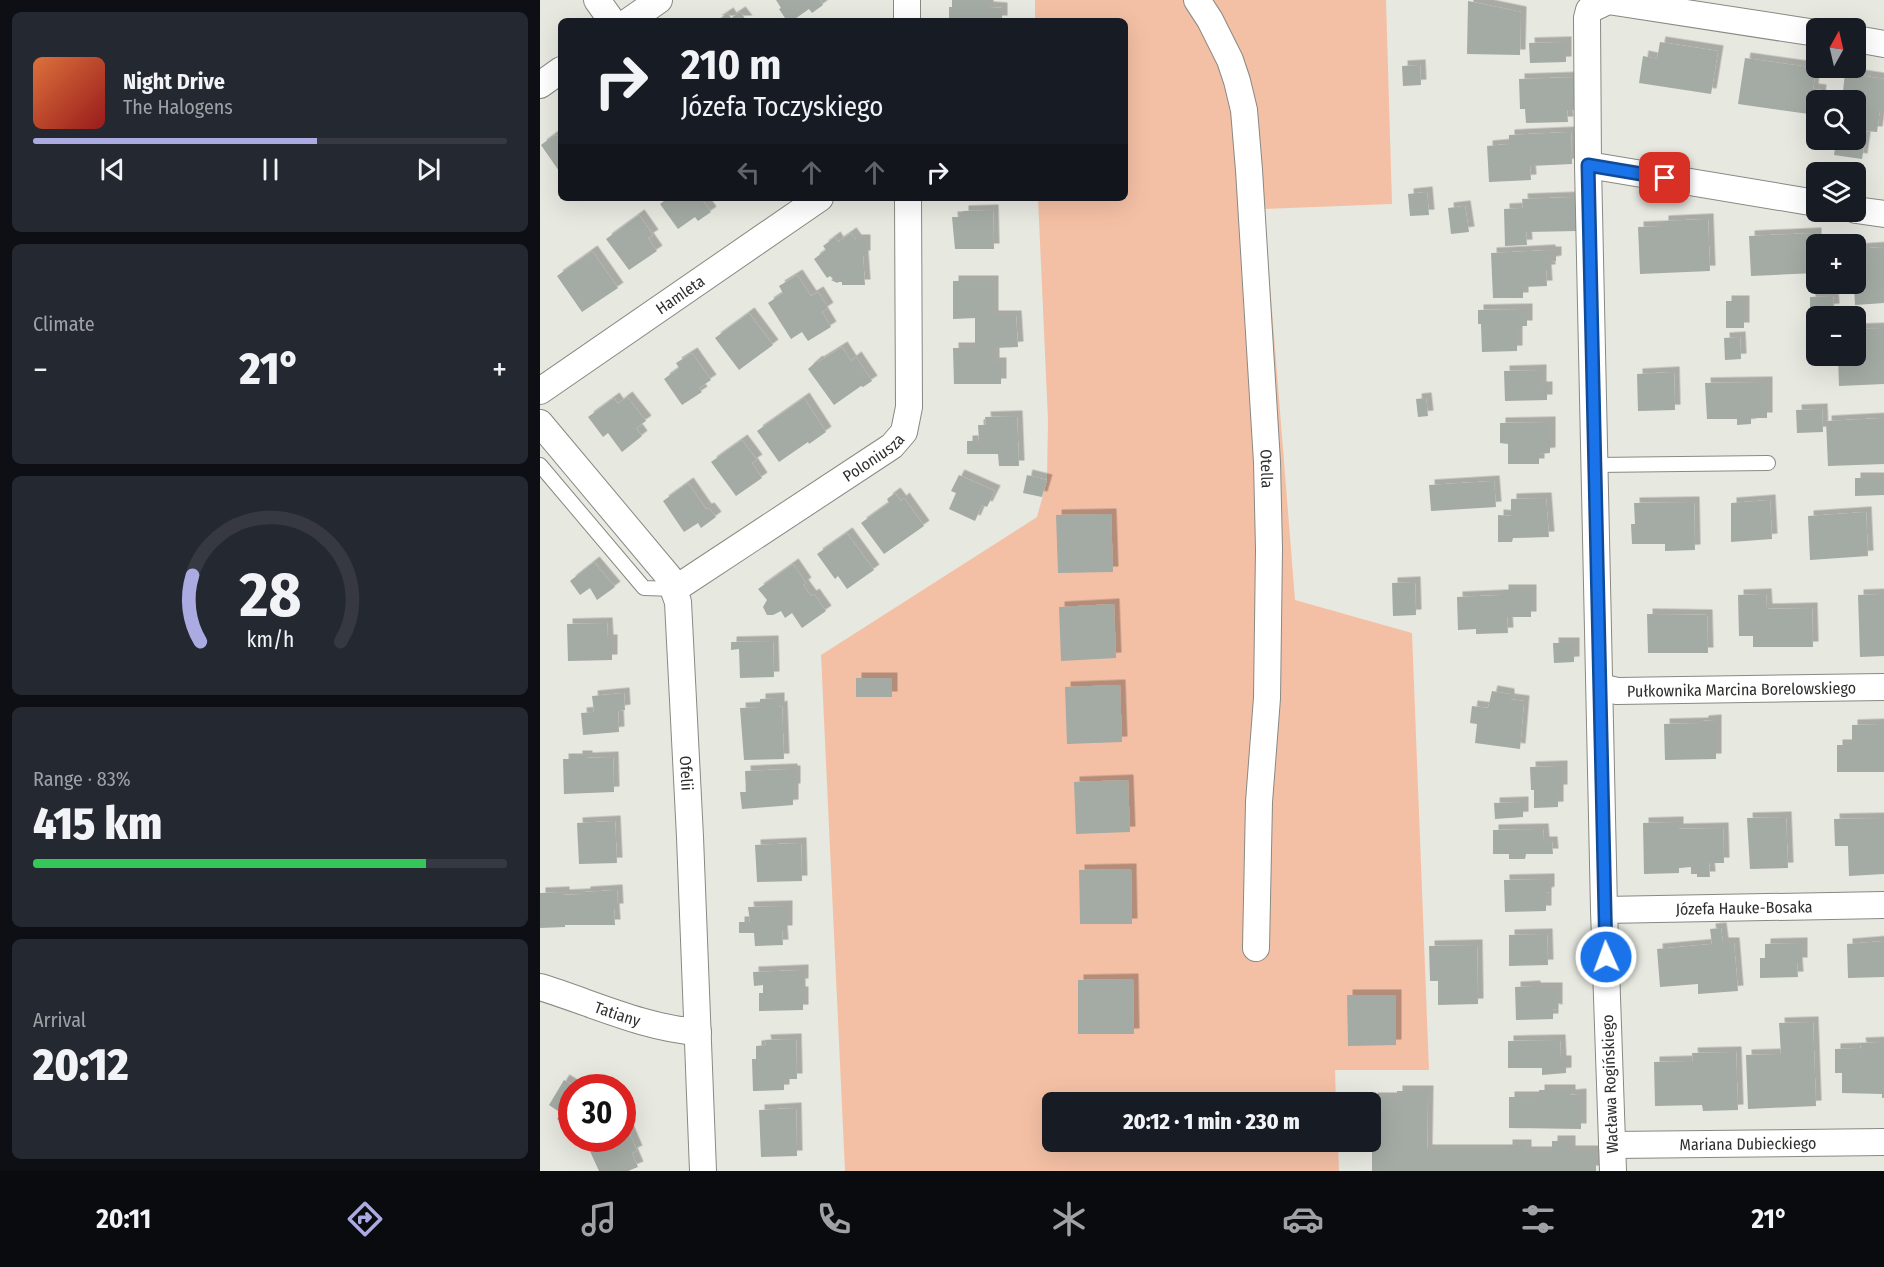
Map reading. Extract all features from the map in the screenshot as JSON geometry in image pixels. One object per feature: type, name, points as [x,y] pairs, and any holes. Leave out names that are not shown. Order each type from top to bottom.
[{"type":"street","points":[[597,0],[610,18]]},
{"type":"street","points":[[633,18],[659,0]]},
{"type":"street","points":[[907,0],[907,18]]},
{"type":"street","name":"Otella","points":[[1197,0],[1230,60],[1237,81],[1244,110],[1249,171],[1266,450],[1269,549],[1267,698],[1259,802],[1256,948]]},
{"type":"street","points":[[1608,1],[1806,31]]},
{"type":"street","name":"Wacława Rogińskiego","points":[[1608,1],[1589,10],[1587,18],[1588,165],[1604,910],[1612,1171]]},
{"type":"street","points":[[1866,41],[1884,44]]},
{"type":"street","points":[[540,85],[558,72]]},
{"type":"street","points":[[1588,165],[1806,201]]},
{"type":"street","name":"Hamleta","points":[[540,390],[816,201]]},
{"type":"street","name":"Poloniusza","points":[[675,589],[892,446],[904,432],[909,407],[908,201]]},
{"type":"street","points":[[1866,211],[1884,214]]},
{"type":"street","name":"Ofelii","points":[[540,423],[669,577],[679,606],[703,1171]]},
{"type":"street","name":"Pułkownika Marcina Borelowskiego","points":[[1600,687],[1617,691],[1884,687]]},
{"type":"street","name":"Józefa Hauke-Bosaka","points":[[1604,910],[1884,905]]},
{"type":"street","name":"Tatiany","points":[[540,987],[675,1030],[698,1032]]},
{"type":"street","name":"Mariana Dubieckiego","points":[[1612,1145],[1884,1142]]},
{"type":"lane","points":[[1595,465],[1768,463]]},
{"type":"lane","points":[[540,465],[644,588],[675,589]]},
{"type":"shaded area","points":[[1035,0],[1386,0],[1392,204],[1264,209],[1295,600],[1412,633],[1429,1070],[1335,1070],[1336,1092],[1042,1092],[1042,1152],[1338,1152],[1339,1171],[845,1171],[821,655],[1037,517],[1047,480],[1048,420],[1038,201],[1128,201],[1128,18],[1035,18]]},
{"type":"building","points":[[776,0],[820,0],[823,5],[812,13],[809,9],[796,18],[785,18],[779,9],[781,8]]},
{"type":"building","points":[[952,0],[988,0],[988,7],[1002,8],[1002,18],[949,18],[949,7],[952,7]]},
{"type":"building","points":[[1468,1],[1521,12],[1520,55],[1467,54]]},
{"type":"building","points":[[740,12],[745,18],[731,18]]},
{"type":"building","points":[[728,13],[731,18],[720,18]]},
{"type":"building","points":[[1566,42],[1566,62],[1530,63],[1529,43]]},
{"type":"building","points":[[1660,42],[1718,51],[1711,94],[1639,83],[1643,56],[1657,59]]},
{"type":"building","points":[[1745,58],[1806,67],[1806,78],[1815,78],[1813,89],[1821,90],[1806,90],[1806,114],[1738,104]]},
{"type":"building","points":[[1420,65],[1421,85],[1403,86],[1402,66]]},
{"type":"building","points":[[1866,76],[1884,79],[1884,109],[1880,109],[1877,132],[1866,131],[1866,90],[1843,90],[1844,78]]},
{"type":"building","points":[[1580,77],[1580,110],[1567,110],[1568,122],[1526,123],[1525,109],[1520,109],[1519,79]]},
{"type":"building","points":[[1571,132],[1572,164],[1530,166],[1531,180],[1489,182],[1487,146],[1509,144],[1509,135]]},
{"type":"building","points":[[556,134],[558,170],[541,145]]},
{"type":"building","points":[[1835,150],[1863,150],[1862,159],[1834,155]]},
{"type":"building","points":[[1427,192],[1429,215],[1410,216],[1408,194]]},
{"type":"building","points":[[1576,197],[1577,231],[1526,232],[1527,245],[1505,246],[1504,209],[1523,208],[1522,199]]},
{"type":"building","points":[[664,201],[703,201],[711,212],[698,221],[695,217],[678,229],[660,204]]},
{"type":"building","points":[[1465,206],[1469,232],[1451,234],[1448,208]]},
{"type":"building","points":[[993,210],[994,249],[955,249],[952,217],[963,217],[963,211]]},
{"type":"building","points":[[639,215],[653,235],[648,238],[657,251],[629,270],[606,239]]},
{"type":"building","points":[[1708,219],[1710,271],[1640,274],[1638,227],[1663,226],[1663,221]]},
{"type":"building","points":[[851,233],[856,240],[865,240],[865,256],[863,256],[865,285],[842,285],[842,282],[831,280],[833,279],[830,276],[827,278],[814,259],[826,250],[823,246],[835,237],[838,242]]},
{"type":"building","points":[[1816,233],[1806,234],[1806,273],[1751,276],[1749,236]]},
{"type":"building","points":[[1884,247],[1884,303],[1855,305],[1854,294],[1866,294],[1866,248]]},
{"type":"building","points":[[1550,250],[1550,252],[1556,252],[1556,261],[1550,262],[1550,270],[1546,270],[1547,286],[1523,287],[1523,298],[1493,298],[1491,253]]},
{"type":"building","points":[[592,251],[618,288],[582,312],[557,276]]},
{"type":"building","points":[[797,275],[811,296],[818,292],[828,308],[822,312],[831,327],[808,341],[802,332],[791,339],[768,303],[783,293],[779,286]]},
{"type":"building","points":[[953,281],[993,281],[993,316],[1016,316],[1018,347],[994,348],[994,363],[1001,363],[1001,384],[954,384],[953,348],[975,348],[975,318],[953,319]]},
{"type":"building","points":[[1833,296],[1834,306],[1810,306],[1810,297]]},
{"type":"building","points":[[1726,301],[1744,301],[1744,328],[1726,328]]},
{"type":"building","points":[[1527,309],[1527,326],[1517,326],[1517,351],[1482,352],[1478,310]]},
{"type":"building","points":[[749,313],[773,345],[739,370],[715,338]]},
{"type":"building","points":[[1884,328],[1884,384],[1839,386],[1838,366],[1866,366],[1866,329]]},
{"type":"building","points":[[1740,337],[1741,359],[1725,360],[1724,338]]},
{"type":"building","points":[[842,347],[851,361],[856,357],[872,381],[834,405],[808,369],[817,361]]},
{"type":"building","points":[[692,353],[711,380],[699,388],[702,392],[682,405],[664,379],[679,368],[676,363]]},
{"type":"building","points":[[1541,370],[1541,387],[1547,387],[1547,400],[1505,401],[1504,371]]},
{"type":"building","points":[[1674,372],[1675,410],[1638,411],[1637,374]]},
{"type":"building","points":[[1767,382],[1767,418],[1751,418],[1751,424],[1737,425],[1737,419],[1707,419],[1705,383]]},
{"type":"building","points":[[627,397],[646,421],[636,428],[642,436],[622,452],[608,433],[603,437],[588,417],[614,398],[618,404]]},
{"type":"building","points":[[804,398],[826,432],[779,462],[757,431]]},
{"type":"building","points":[[1426,398],[1428,416],[1418,417],[1416,399]]},
{"type":"building","points":[[1822,409],[1823,432],[1797,433],[1796,410]]},
{"type":"building","points":[[1017,416],[1019,466],[999,466],[998,454],[967,454],[967,441],[979,441],[978,425],[986,425],[985,417]]},
{"type":"building","points":[[1884,418],[1884,464],[1828,466],[1826,421]]},
{"type":"building","points":[[1550,422],[1550,453],[1539,454],[1539,464],[1508,464],[1508,444],[1500,443],[1500,423]]},
{"type":"building","points":[[742,440],[757,460],[752,463],[762,478],[736,496],[711,462]]},
{"type":"building","points":[[959,475],[995,491],[987,507],[982,505],[975,521],[949,509],[956,493],[951,491]]},
{"type":"building","points":[[1027,475],[1047,480],[1042,497],[1023,493]]},
{"type":"building","points":[[1855,478],[1884,478],[1884,495],[1855,496]]},
{"type":"building","points":[[1494,481],[1496,507],[1431,511],[1429,485]]},
{"type":"building","points":[[688,483],[706,509],[709,508],[716,517],[701,528],[698,523],[684,532],[663,501]]},
{"type":"building","points":[[895,493],[901,501],[904,498],[924,526],[884,554],[861,523],[889,503],[887,499]]},
{"type":"building","points":[[1546,498],[1549,537],[1513,538],[1512,542],[1498,542],[1498,515],[1511,516],[1511,499]]},
{"type":"building","points":[[1770,500],[1772,539],[1731,542],[1731,503]]},
{"type":"building","points":[[1694,502],[1695,550],[1665,551],[1665,544],[1632,544],[1631,524],[1635,524],[1634,503]]},
{"type":"building","points":[[1866,512],[1868,556],[1810,560],[1808,516]]},
{"type":"building","points":[[1111,514],[1113,572],[1058,573],[1056,515]]},
{"type":"building","points":[[847,533],[874,570],[847,589],[838,576],[835,579],[817,554]]},
{"type":"building","points":[[594,562],[615,587],[597,600],[590,588],[580,595],[570,581]]},
{"type":"building","points":[[793,564],[806,583],[803,585],[811,596],[814,594],[826,611],[802,628],[792,613],[785,618],[781,611],[767,615],[763,607],[767,600],[758,589]]},
{"type":"building","points":[[1415,582],[1416,615],[1393,616],[1392,583]]},
{"type":"building","points":[[1503,590],[1531,590],[1531,617],[1507,617],[1508,633],[1476,634],[1476,629],[1458,630],[1457,597],[1503,595]]},
{"type":"building","points":[[1766,594],[1767,609],[1812,608],[1813,647],[1753,647],[1753,636],[1739,636],[1738,595]]},
{"type":"building","points":[[1884,594],[1884,656],[1860,657],[1858,595]]},
{"type":"building","points":[[1114,604],[1116,658],[1061,661],[1059,607]]},
{"type":"building","points":[[1647,614],[1707,615],[1708,653],[1648,653]]},
{"type":"building","points":[[607,623],[608,640],[612,640],[612,660],[568,661],[567,624]]},
{"type":"building","points":[[773,641],[774,677],[740,678],[739,649],[731,650],[731,642]]},
{"type":"building","points":[[1553,643],[1574,643],[1574,662],[1554,663]]},
{"type":"building","points":[[856,678],[892,678],[892,697],[856,697]]},
{"type":"building","points":[[1120,685],[1122,742],[1067,744],[1065,687]]},
{"type":"building","points":[[1492,691],[1509,694],[1509,699],[1524,701],[1520,749],[1475,743],[1477,724],[1470,723],[1472,706],[1488,708]]},
{"type":"building","points":[[624,693],[625,710],[618,711],[619,732],[583,735],[581,713],[594,712],[592,696]]},
{"type":"building","points":[[779,698],[779,707],[782,706],[784,759],[744,760],[740,708],[760,707],[760,699]]},
{"type":"building","points":[[1716,720],[1716,759],[1665,760],[1664,724],[1703,723],[1703,721]]},
{"type":"building","points":[[1884,724],[1884,772],[1837,772],[1837,745],[1852,745],[1852,725]]},
{"type":"building","points":[[577,756],[613,757],[614,792],[564,794],[563,759],[577,759]]},
{"type":"building","points":[[1562,766],[1562,790],[1558,790],[1558,807],[1534,808],[1530,767]]},
{"type":"building","points":[[792,769],[795,771],[793,805],[742,809],[740,792],[746,792],[745,771]]},
{"type":"building","points":[[1128,780],[1130,832],[1076,834],[1074,782]]},
{"type":"building","points":[[1523,802],[1523,817],[1495,819],[1494,803]]},
{"type":"building","points":[[1786,817],[1788,868],[1750,869],[1747,818]]},
{"type":"building","points":[[1884,818],[1884,874],[1849,876],[1848,846],[1835,846],[1834,819]]},
{"type":"building","points":[[615,821],[617,863],[579,864],[577,823]]},
{"type":"building","points":[[1678,822],[1678,829],[1723,828],[1724,863],[1709,863],[1710,877],[1697,877],[1697,874],[1691,874],[1691,867],[1679,868],[1679,873],[1644,874],[1643,823]]},
{"type":"building","points":[[1543,829],[1544,842],[1552,842],[1553,854],[1526,854],[1525,859],[1509,859],[1509,854],[1493,854],[1493,830]]},
{"type":"building","points":[[801,843],[802,881],[757,882],[755,845]]},
{"type":"building","points":[[1131,869],[1132,924],[1080,924],[1079,870]]},
{"type":"building","points":[[1549,879],[1546,911],[1505,912],[1504,880]]},
{"type":"building","points":[[617,890],[618,909],[614,909],[615,925],[565,925],[565,927],[540,928],[540,893],[564,892],[564,895]]},
{"type":"building","points":[[787,906],[787,931],[782,931],[783,945],[755,946],[754,933],[739,933],[739,922],[750,922],[748,907]]},
{"type":"building","points":[[1721,928],[1723,943],[1734,943],[1738,991],[1698,994],[1698,984],[1660,987],[1657,949],[1712,944],[1710,929]]},
{"type":"building","points":[[1547,934],[1548,965],[1509,966],[1509,935]]},
{"type":"building","points":[[1884,941],[1884,977],[1848,978],[1847,944]]},
{"type":"building","points":[[1802,943],[1802,963],[1797,963],[1798,977],[1760,978],[1760,958],[1765,958],[1765,944]]},
{"type":"building","points":[[1477,945],[1478,1004],[1438,1005],[1438,981],[1430,981],[1429,946]]},
{"type":"building","points":[[803,970],[803,984],[800,984],[800,992],[803,992],[803,1010],[759,1011],[759,993],[763,993],[763,985],[754,986],[753,972]]},
{"type":"building","points":[[1133,979],[1134,1034],[1078,1034],[1078,980]]},
{"type":"building","points":[[1535,986],[1535,988],[1557,988],[1557,1010],[1553,1009],[1553,1019],[1516,1020],[1515,987]]},
{"type":"building","points":[[1347,995],[1396,995],[1396,1045],[1348,1046]]},
{"type":"building","points":[[1813,1022],[1816,1106],[1748,1109],[1746,1055],[1781,1054],[1779,1023]]},
{"type":"building","points":[[796,1039],[797,1079],[784,1079],[784,1090],[753,1091],[752,1059],[756,1059],[756,1046],[766,1045],[765,1040]]},
{"type":"building","points":[[1560,1040],[1561,1061],[1566,1061],[1566,1073],[1542,1075],[1542,1068],[1508,1068],[1508,1041]]},
{"type":"building","points":[[1884,1042],[1884,1098],[1882,1094],[1842,1093],[1842,1073],[1835,1073],[1835,1049],[1861,1048],[1860,1043]]},
{"type":"building","points":[[1736,1052],[1738,1110],[1703,1111],[1702,1105],[1655,1106],[1654,1062],[1693,1061],[1692,1053]]},
{"type":"building","points":[[558,1090],[558,1111],[549,1105]]},
{"type":"building","points":[[1539,1090],[1570,1090],[1570,1095],[1581,1094],[1581,1129],[1509,1128],[1509,1097],[1539,1097]]},
{"type":"building","points":[[1397,1091],[1428,1091],[1427,1150],[1507,1150],[1507,1145],[1526,1145],[1526,1152],[1552,1152],[1552,1141],[1570,1141],[1570,1151],[1596,1151],[1596,1171],[1372,1171],[1372,1152],[1381,1152],[1381,1098],[1397,1098]]},
{"type":"building","points":[[796,1108],[797,1156],[761,1157],[759,1110]]},
{"type":"building","points":[[590,1152],[634,1152],[632,1153],[638,1167],[628,1171],[599,1171]]},
{"type":"route","points":[[1606,957],[1588,165],[1665,178]]}]
